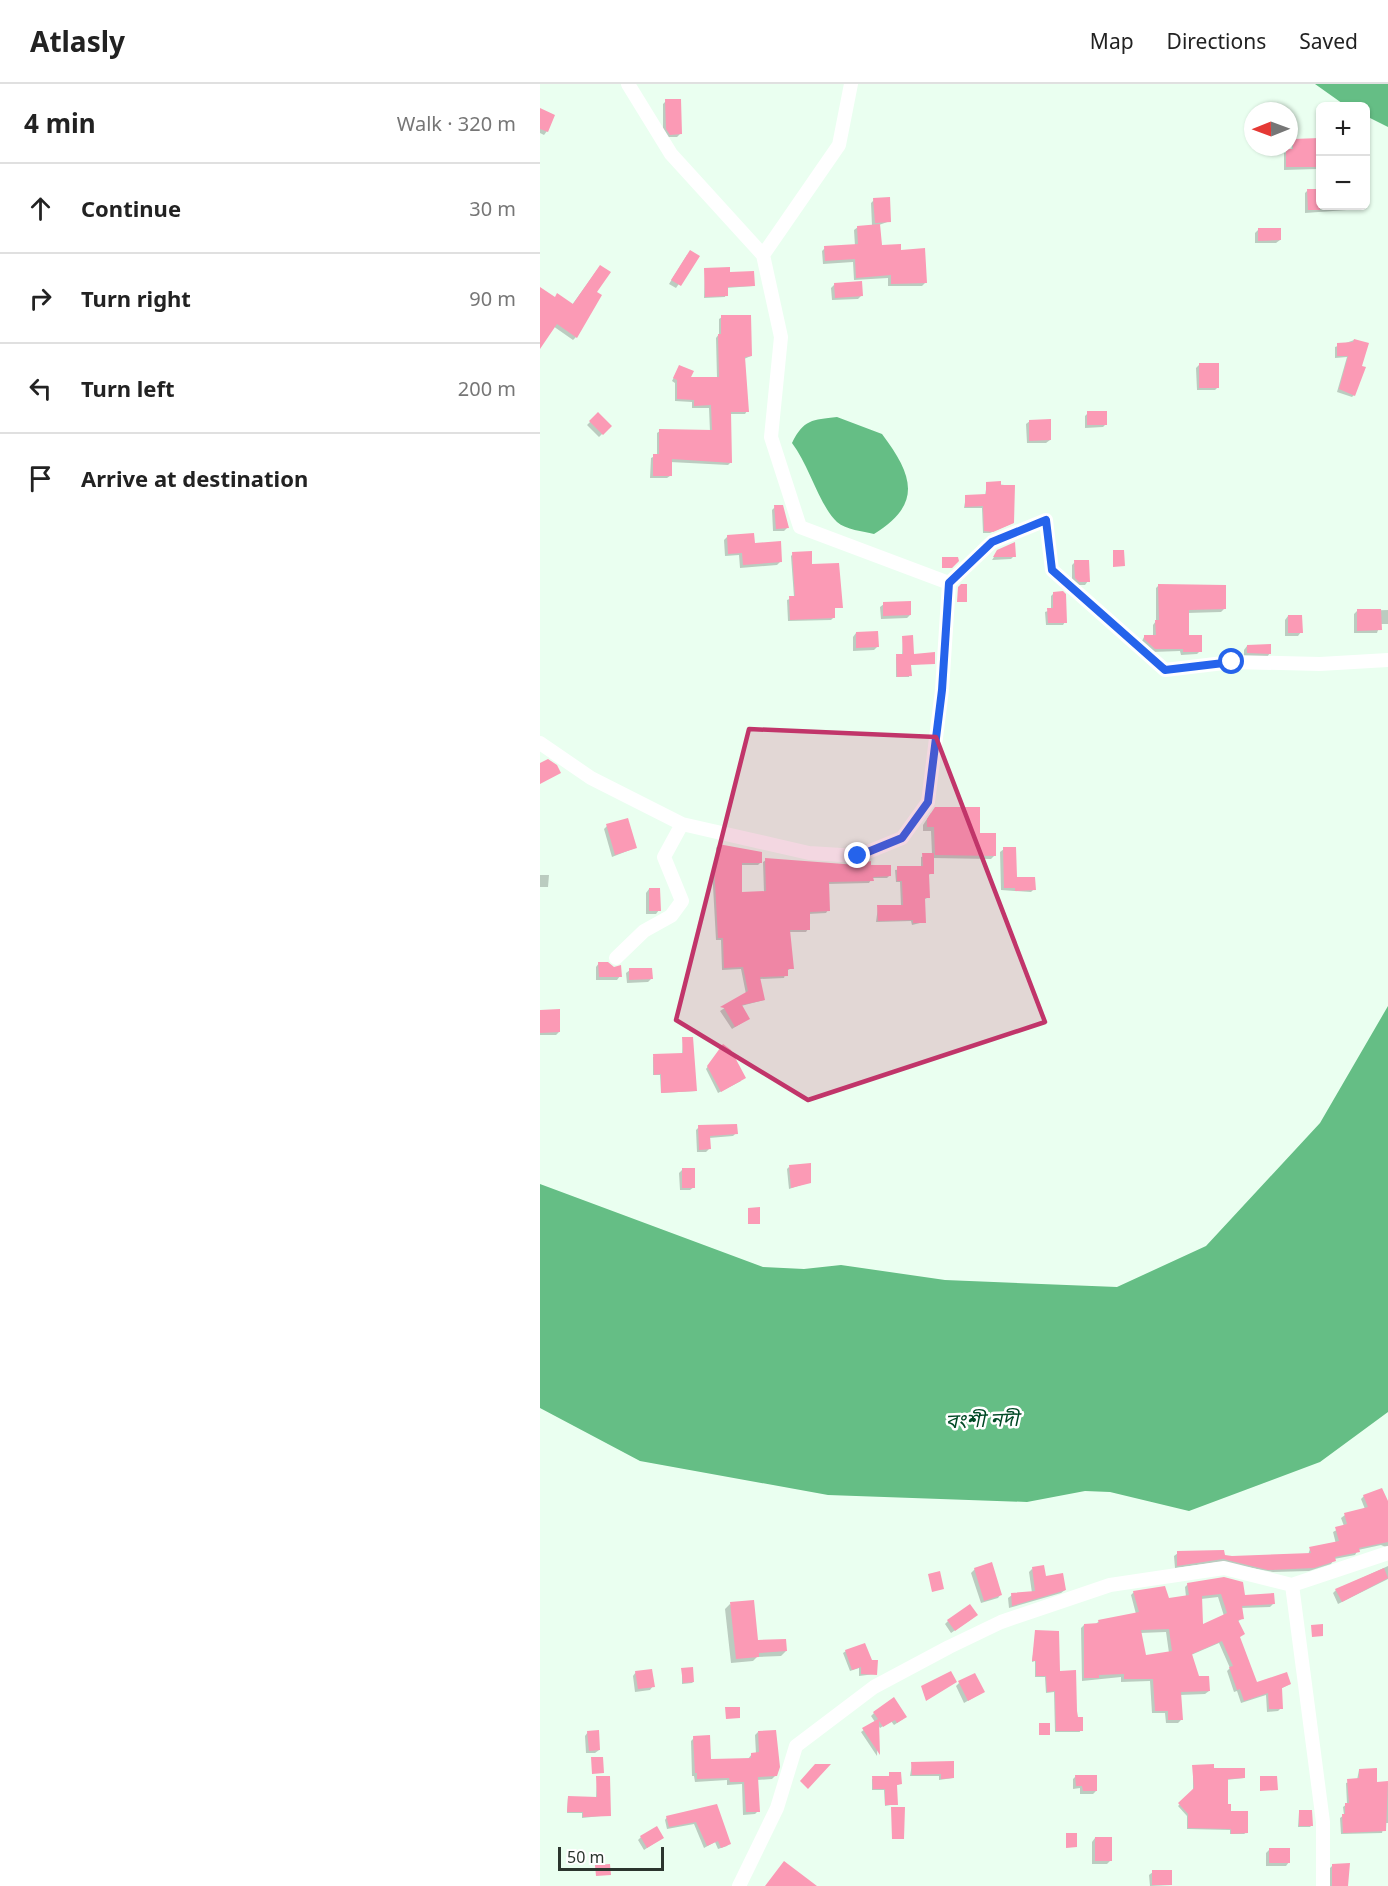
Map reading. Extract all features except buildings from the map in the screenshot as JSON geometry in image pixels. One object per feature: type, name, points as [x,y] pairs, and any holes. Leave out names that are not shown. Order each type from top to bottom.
[{"type":"street","points":[[628,84],[671,154],[764,255],[781,337],[771,437],[801,527],[949,583]]},
{"type":"street","points":[[764,255],[839,145],[851,84]]},
{"type":"street","points":[[540,743],[591,778],[682,824],[809,853],[848,856],[858,856],[902,838],[928,802],[942,690],[949,583],[992,542],[1046,520],[1052,570],[1165,670],[1232,662],[1320,664],[1388,660]]},
{"type":"street","points":[[616,958],[644,931],[671,916],[682,901],[664,857],[682,824]]},
{"type":"street","points":[[739,1886],[777,1808],[796,1746],[874,1687],[1001,1622],[1110,1585],[1224,1568],[1292,1585],[1388,1553]]},
{"type":"street","points":[[1292,1585],[1323,1822],[1323,1886]]},
{"type":"highlighted area","points":[[749,729],[936,737],[1045,1022],[808,1100],[676,1020]]},
{"type":"water","points":[[1315,84],[1388,84],[1388,127],[1370,118],[1370,102],[1340,102]]},
{"type":"water","points":[[837,417],[882,434],[901,463],[906,476],[908,488],[906,500],[900,511],[890,523],[874,534],[850,529],[837,522],[825,506],[804,462],[792,443],[801,429],[810,422]]},
{"type":"water","name":"বংশী নদী","points":[[1388,1006],[1388,1412],[1320,1462],[1189,1511],[1110,1492],[1085,1491],[1027,1502],[828,1495],[640,1461],[540,1408],[540,1184],[763,1267],[804,1269],[841,1265],[945,1280],[1117,1287],[1206,1246],[1320,1123]]},
{"type":"route","points":[[858,856],[902,838],[928,802],[942,690],[949,583],[992,542],[1046,520],[1052,570],[1165,670],[1232,662]]}]
